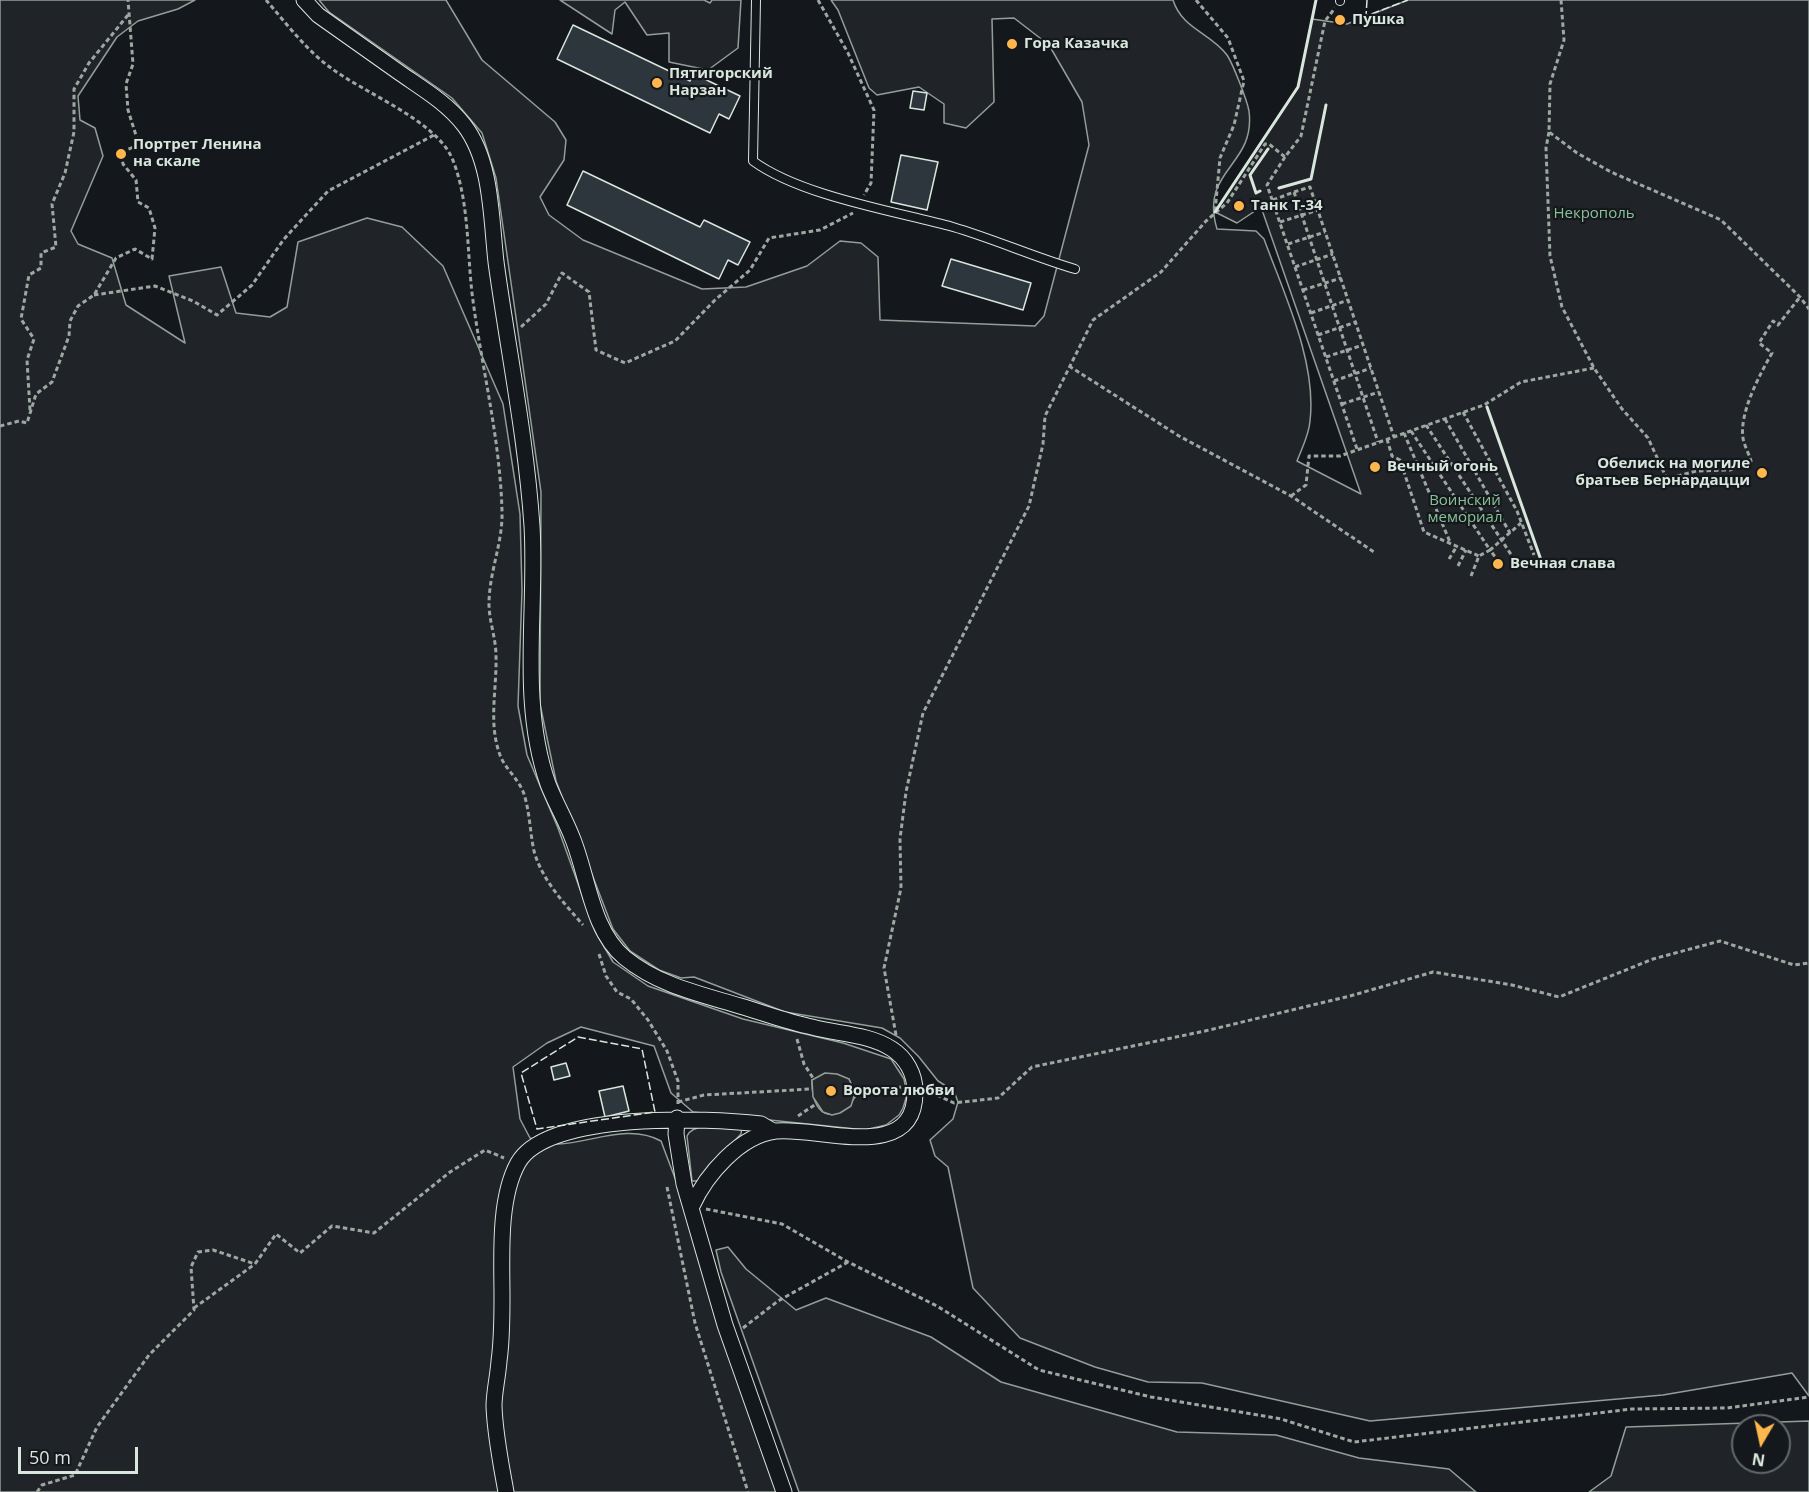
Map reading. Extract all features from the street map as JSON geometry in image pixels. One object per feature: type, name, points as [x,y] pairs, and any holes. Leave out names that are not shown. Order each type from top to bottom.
[{"type":"street","points":[[304,0],[318,15],[446,105],[466,127],[478,148],[487,187],[506,340],[528,466],[533,558],[530,690],[535,730],[548,783],[574,840],[587,888],[605,932],[621,955],[649,975],[686,990],[805,1026],[873,1040],[899,1055],[908,1064],[915,1085],[914,1103],[910,1114],[904,1123],[886,1135],[851,1138],[773,1131],[761,1124],[677,1119],[595,1126],[551,1136],[530,1150],[518,1163],[509,1193],[500,1242],[500,1347],[494,1406],[506,1492]]},
{"type":"street","points":[[677,1119],[676,1134],[684,1184],[724,1325],[784,1492]]},
{"type":"street","points":[[692,1206],[698,1193],[746,1142],[773,1131]]},
{"type":"lane","points":[[756,0],[753,161],[773,176],[956,228],[1075,269]]},
{"type":"path","points":[[0,426],[19,421],[27,423],[36,394],[52,382],[78,306],[94,295],[116,258],[135,249],[152,259],[155,228],[149,208],[138,202],[136,180],[123,164],[121,152],[140,145],[128,110],[126,84],[133,64],[128,0]]},
{"type":"path","points":[[506,340],[546,304],[562,273],[589,292],[596,350],[625,363],[675,341],[715,300],[750,270],[769,237],[820,230],[851,216],[871,183],[874,110],[848,53],[818,0]]},
{"type":"path","points":[[1196,0],[1228,38],[1244,81],[1234,125],[1220,158],[1215,212]]},
{"type":"path","points":[[1561,0],[1564,40],[1550,84],[1549,132],[1546,148],[1550,256],[1562,307],[1594,368],[1622,409],[1648,438],[1667,479],[1696,471],[1730,470],[1751,461],[1743,439],[1744,423],[1756,381],[1772,353],[1758,343],[1773,321],[1778,325],[1800,297]]},
{"type":"path","points":[[30,415],[27,360],[34,339],[21,320],[29,275],[41,268],[41,253],[56,247],[52,204],[65,173],[74,132],[74,89],[88,63],[129,14]]},
{"type":"path","points":[[1325,21],[1301,136],[1267,185],[1357,449]]},
{"type":"path","points":[[1549,132],[1577,153],[1611,172],[1720,220],[1800,297],[1809,309]]},
{"type":"path","points":[[94,295],[155,286],[193,301],[217,315],[252,285],[284,239],[328,191],[434,135]]},
{"type":"path","points":[[899,1055],[884,968],[902,888],[900,839],[906,792],[923,712],[1029,506],[1043,444],[1045,416],[1093,320],[1161,272],[1206,221],[1227,203],[1265,144],[1269,144],[1285,158]]},
{"type":"path","points":[[1273,200],[1310,187],[1394,437]]},
{"type":"path","points":[[1294,192],[1378,442]]},
{"type":"path","points":[[1280,222],[1317,210]]},
{"type":"path","points":[[1288,244],[1325,232]]},
{"type":"path","points":[[1296,267],[1333,254]]},
{"type":"path","points":[[1303,290],[1341,278]]},
{"type":"path","points":[[1311,313],[1348,300]]},
{"type":"path","points":[[1318,335],[1356,322]]},
{"type":"path","points":[[1326,357],[1363,345]]},
{"type":"path","points":[[1070,366],[1179,436],[1291,496],[1374,552]]},
{"type":"path","points":[[1334,381],[1371,368]]},
{"type":"path","points":[[1291,496],[1306,484],[1309,456],[1340,456],[1484,405],[1521,382],[1594,368]]},
{"type":"path","points":[[1342,404],[1379,392]]},
{"type":"path","points":[[1463,412],[1521,523],[1534,555]]},
{"type":"path","points":[[1445,418],[1510,533]]},
{"type":"path","points":[[1426,425],[1512,556]]},
{"type":"path","points":[[1411,431],[1496,558]]},
{"type":"path","points":[[1404,433],[1450,544]]},
{"type":"path","points":[[1387,439],[1392,456],[1400,460],[1424,532],[1479,556]]},
{"type":"path","points":[[1471,576],[1479,556],[1490,550],[1521,523]]},
{"type":"path","points":[[1449,559],[1457,546]]},
{"type":"path","points":[[1458,566],[1466,550]]},
{"type":"path","points":[[855,1095],[915,1085],[954,1103],[998,1098],[1032,1066],[1205,1031],[1350,996],[1433,972],[1512,985],[1559,997],[1653,959],[1720,941],[1794,965],[1809,963]]},
{"type":"path","points":[[805,1026],[797,1040],[804,1064],[813,1078]]},
{"type":"path","points":[[678,1102],[705,1095],[811,1089]]},
{"type":"path","points":[[797,1117],[816,1104]]},
{"type":"path","points":[[37,1492],[42,1485],[75,1475],[98,1427],[149,1355],[194,1308],[255,1264],[276,1234],[300,1253],[332,1226],[374,1233],[450,1172],[485,1150],[518,1163]]},
{"type":"path","points":[[692,1206],[782,1224],[848,1262],[938,1306],[1039,1370],[1151,1397],[1281,1419],[1354,1442],[1632,1409],[1727,1408],[1809,1397]]},
{"type":"path","points":[[194,1308],[192,1267],[198,1252],[213,1250],[255,1264]]},
{"type":"path","points":[[743,1328],[778,1301],[848,1262]]},
{"type":"green space","points":[[0,0],[195,0],[178,9],[138,21],[117,37],[78,96],[80,120],[95,128],[103,156],[71,231],[78,244],[112,258],[126,305],[185,343],[169,276],[221,267],[236,313],[270,317],[287,307],[298,242],[367,218],[402,227],[443,266],[503,404],[520,514],[522,591],[518,706],[527,755],[558,828],[595,931],[613,962],[648,986],[743,1019],[843,1043],[891,1059],[904,1079],[907,1095],[899,1115],[886,1125],[865,1130],[693,1112],[671,1093],[654,1046],[581,1027],[547,1043],[513,1067],[520,1119],[530,1138],[558,1144],[610,1135],[636,1134],[661,1141],[684,1202],[779,1492],[0,1492]],"holes":[[[849,1079],[856,1096],[839,1112],[825,1113],[815,1102],[812,1080]]]},
{"type":"green space","points":[[319,0],[446,0],[482,60],[555,122],[566,140],[564,160],[540,197],[549,215],[583,240],[702,289],[746,287],[807,266],[840,241],[861,243],[878,257],[880,320],[1035,326],[1044,316],[1089,145],[1082,102],[1049,45],[1014,18],[992,19],[994,102],[966,128],[944,123],[944,104],[919,87],[877,95],[869,88],[838,10],[831,0],[1173,0],[1183,18],[1227,55],[1248,106],[1249,130],[1244,145],[1221,180],[1215,193],[1213,209],[1217,229],[1256,231],[1264,239],[1297,329],[1309,375],[1311,398],[1308,431],[1297,461],[1361,494],[1261,207],[1237,223],[1215,212],[1298,87],[1312,19],[1347,24],[1408,0],[1809,0],[1809,1396],[1792,1373],[1663,1395],[1370,1421],[1202,1383],[1148,1382],[1095,1367],[1020,1338],[973,1288],[948,1167],[935,1156],[930,1140],[953,1119],[958,1102],[954,1091],[938,1081],[900,1038],[882,1028],[785,1012],[694,977],[681,978],[659,970],[630,951],[613,929],[556,781],[540,704],[541,492],[496,178],[482,133],[452,98],[329,12]]},
{"type":"green space","points":[[560,0],[704,0],[710,3],[712,0],[741,0],[738,48],[708,70],[669,62],[669,33],[647,35],[625,2],[615,10],[612,34]]},
{"type":"green space","points":[[712,1126],[742,1127],[741,1134],[697,1181],[692,1181],[687,1136],[691,1131]]},
{"type":"green space","points":[[728,1247],[746,1269],[796,1310],[826,1298],[931,1337],[1001,1382],[1177,1432],[1276,1435],[1359,1458],[1449,1469],[1476,1492],[799,1492],[721,1272],[716,1250]]},
{"type":"green space","points":[[1809,1421],[1809,1492],[1589,1492],[1611,1476],[1626,1427],[1731,1424],[1731,1474],[1791,1474],[1791,1422]]},
{"type":"shaded area","points":[[825,1073],[837,1074],[849,1079],[855,1093],[851,1106],[840,1113],[832,1115],[823,1112],[813,1097],[812,1080]]},
{"type":"building","points":[[573,25],[690,81],[694,74],[740,96],[729,119],[719,114],[710,133],[557,59]]},
{"type":"building","points":[[913,91],[927,93],[924,110],[910,108]]},
{"type":"building","points":[[901,155],[938,162],[927,210],[891,202]]},
{"type":"building","points":[[583,171],[700,227],[704,220],[750,242],[738,265],[728,260],[719,279],[567,205]]},
{"type":"building","points":[[951,259],[1031,283],[1023,310],[942,286]]},
{"type":"building","points":[[566,1063],[570,1076],[554,1080],[551,1067]]},
{"type":"building","points":[[623,1086],[629,1111],[605,1117],[599,1091]]},
{"type":"fence","points":[[1367,0],[1366,16],[1408,0]]},
{"type":"fence","points":[[578,1037],[642,1049],[655,1112],[537,1129],[521,1073],[578,1037]]},
{"type":"wall","points":[[1215,212],[1298,87],[1316,0]]},
{"type":"wall","points":[[1279,188],[1311,179],[1326,105]]},
{"type":"wall","points":[[1260,191],[1256,193],[1250,175],[1268,149]]},
{"type":"wall","points":[[1487,407],[1541,560]]},
{"type":"place","name":"Пушка","points":[[1340,20]]},
{"type":"place","name":"Гора Казачка","points":[[1012,44]]},
{"type":"place","name":"Пятигорский Нарзан","points":[[657,83]]},
{"type":"place","name":"Портрет Ленина на скале","points":[[121,154]]},
{"type":"place","name":"Танк Т-34","points":[[1239,206]]},
{"type":"place","name":"Вечный огонь","points":[[1375,467]]},
{"type":"place","name":"Обелиск на могиле братьев Бернардацци","points":[[1762,473]]},
{"type":"place","name":"Вечная слава","points":[[1498,564]]},
{"type":"place","name":"Ворота любви","points":[[831,1091]]},
{"type":"park label","name":"Некрополь","points":[[1594,214]]},
{"type":"park label","name":"Воинский мемориал","points":[[1465,510]]}]
